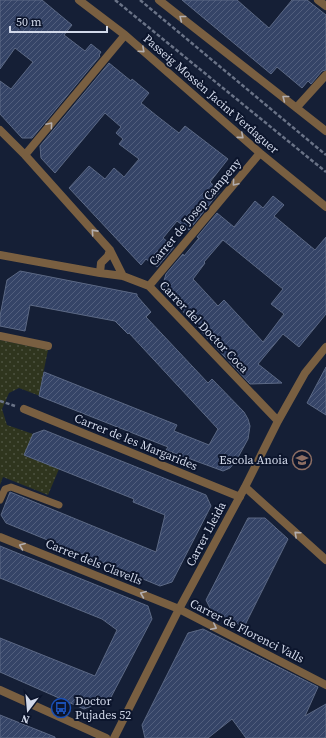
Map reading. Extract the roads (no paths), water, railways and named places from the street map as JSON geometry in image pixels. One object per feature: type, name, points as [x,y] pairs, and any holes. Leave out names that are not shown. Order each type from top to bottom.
[{"type":"street","name":"Passeig Mossèn Jacint Verdaguer","points":[[79,0],[125,35],[260,153],[326,207]]},
{"type":"street","points":[[159,0],[326,131]]},
{"type":"street","points":[[318,0],[326,6]]},
{"type":"street","points":[[25,155],[125,35]]},
{"type":"street","points":[[297,108],[326,75]]},
{"type":"street","points":[[0,130],[25,155],[110,250],[123,276]]},
{"type":"street","name":"Carrer de Josep Campeny","points":[[148,286],[260,153]]},
{"type":"street","points":[[100,273],[101,263],[108,256],[110,250]]},
{"type":"street","name":"Carrer del Doctor Coca","points":[[0,255],[123,276],[148,286],[278,421]]},
{"type":"street","points":[[0,336],[48,346]]},
{"type":"street","name":"Carrer Lleida","points":[[114,738],[179,609],[240,497],[278,421],[305,373],[326,346]]},
{"type":"street","name":"Carrer de les Margarides","points":[[24,409],[240,497]]},
{"type":"street","points":[[245,487],[326,560]]},
{"type":"street","name":"Carrer dels Clavells","points":[[0,537],[179,609]]},
{"type":"street","name":"Carrer de Florenci Valls","points":[[179,609],[326,685]]},
{"type":"street","points":[[0,690],[106,738]]},
{"type":"lane","points":[[0,500],[5,489],[11,487],[60,505]]},
{"type":"place","name":"Escola Anoia","points":[[302,460]]},
{"type":"place","name":"Doctor Pujades 52","points":[[61,708]]}]
